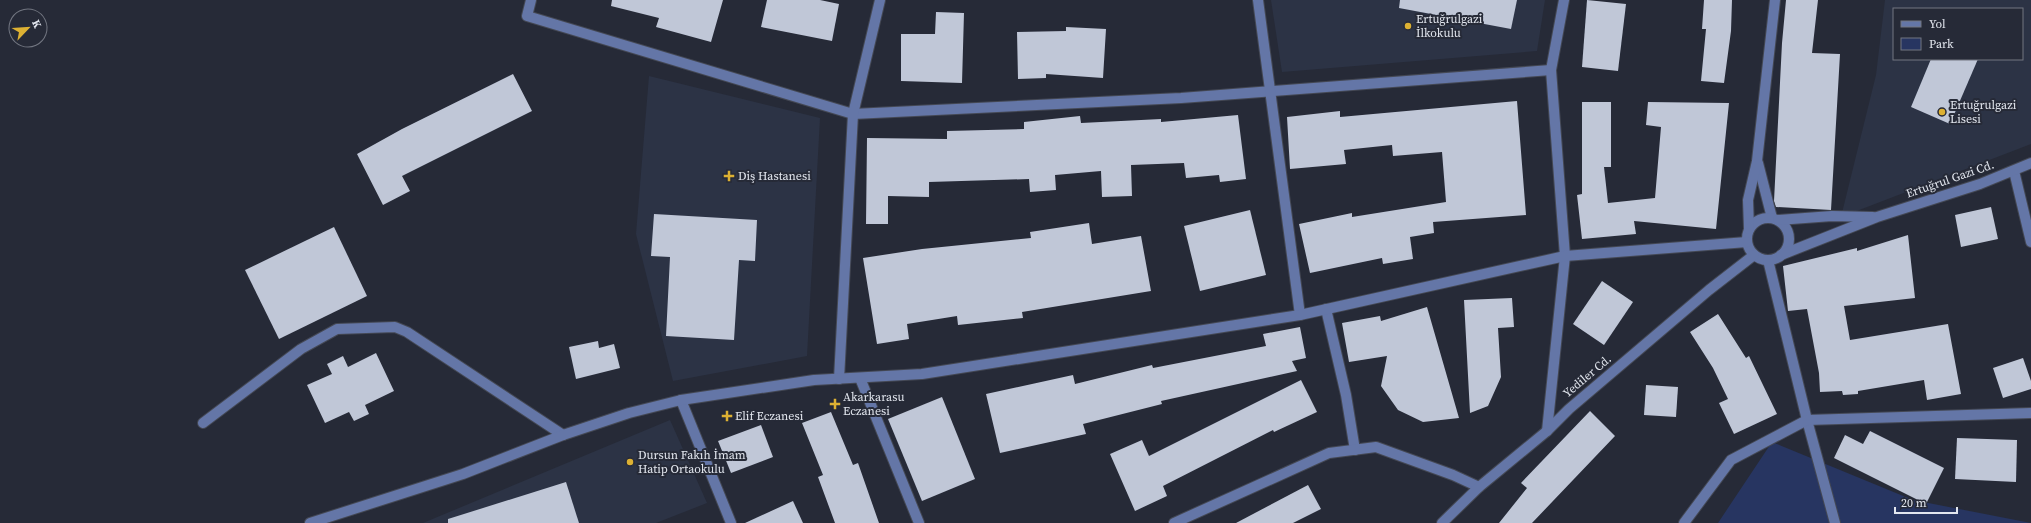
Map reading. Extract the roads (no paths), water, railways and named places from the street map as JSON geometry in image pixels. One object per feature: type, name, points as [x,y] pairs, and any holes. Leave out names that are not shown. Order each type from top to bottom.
[{"type":"street","points":[[532,0],[528,16],[853,114],[1181,98],[1551,70]]},
{"type":"street","points":[[839,379],[853,114],[880,0]]},
{"type":"street","points":[[1258,0],[1300,315]]},
{"type":"street","points":[[1547,431],[1566,256],[1551,70],[1564,0]]},
{"type":"street","points":[[1757,161],[1775,219],[1787,229],[1789,236],[1788,243],[1781,255],[1768,260],[1754,255],[1747,242],[1750,229],[1748,200],[1757,161],[1775,0]]},
{"type":"street","name":"Ertuğrul Gazi Cd.","points":[[1781,255],[1877,217],[1980,184],[2031,163]]},
{"type":"street","points":[[2014,170],[2031,242]]},
{"type":"street","points":[[1750,229],[1759,220],[1832,216],[1877,217]]},
{"type":"street","points":[[310,523],[341,519],[563,435],[629,413],[681,400],[814,380],[922,374],[1300,315],[1566,256],[1747,242]]},
{"type":"street","name":"Yediler Cd.","points":[[1442,523],[1478,488],[1547,431],[1575,404],[1709,290],[1754,255]]},
{"type":"street","points":[[1768,260],[1806,420],[1835,523]]},
{"type":"street","points":[[1326,309],[1346,395],[1355,450]]},
{"type":"street","points":[[203,423],[301,349],[337,329],[395,327],[407,332],[563,435]]},
{"type":"street","points":[[860,378],[918,523]]},
{"type":"street","points":[[681,400],[731,523]]},
{"type":"street","points":[[1684,523],[1731,460],[1806,420],[2031,413]]},
{"type":"street","points":[[1174,523],[1329,453],[1376,447],[1453,475],[1478,488]]},
{"type":"place","name":"Ertuğrulgazi İlkokulu","points":[[1408,26]]},
{"type":"place","name":"Ertuğrulgazi Lisesi","points":[[1942,112]]},
{"type":"place","name":"Diş Hastanesi","points":[[729,176]]},
{"type":"place","name":"Akarkarasu Eczanesi","points":[[835,404]]},
{"type":"place","name":"Elif Eczanesi","points":[[727,416]]},
{"type":"place","name":"Dursun Fakıh İmam Hatip Ortaokulu","points":[[630,462]]}]
